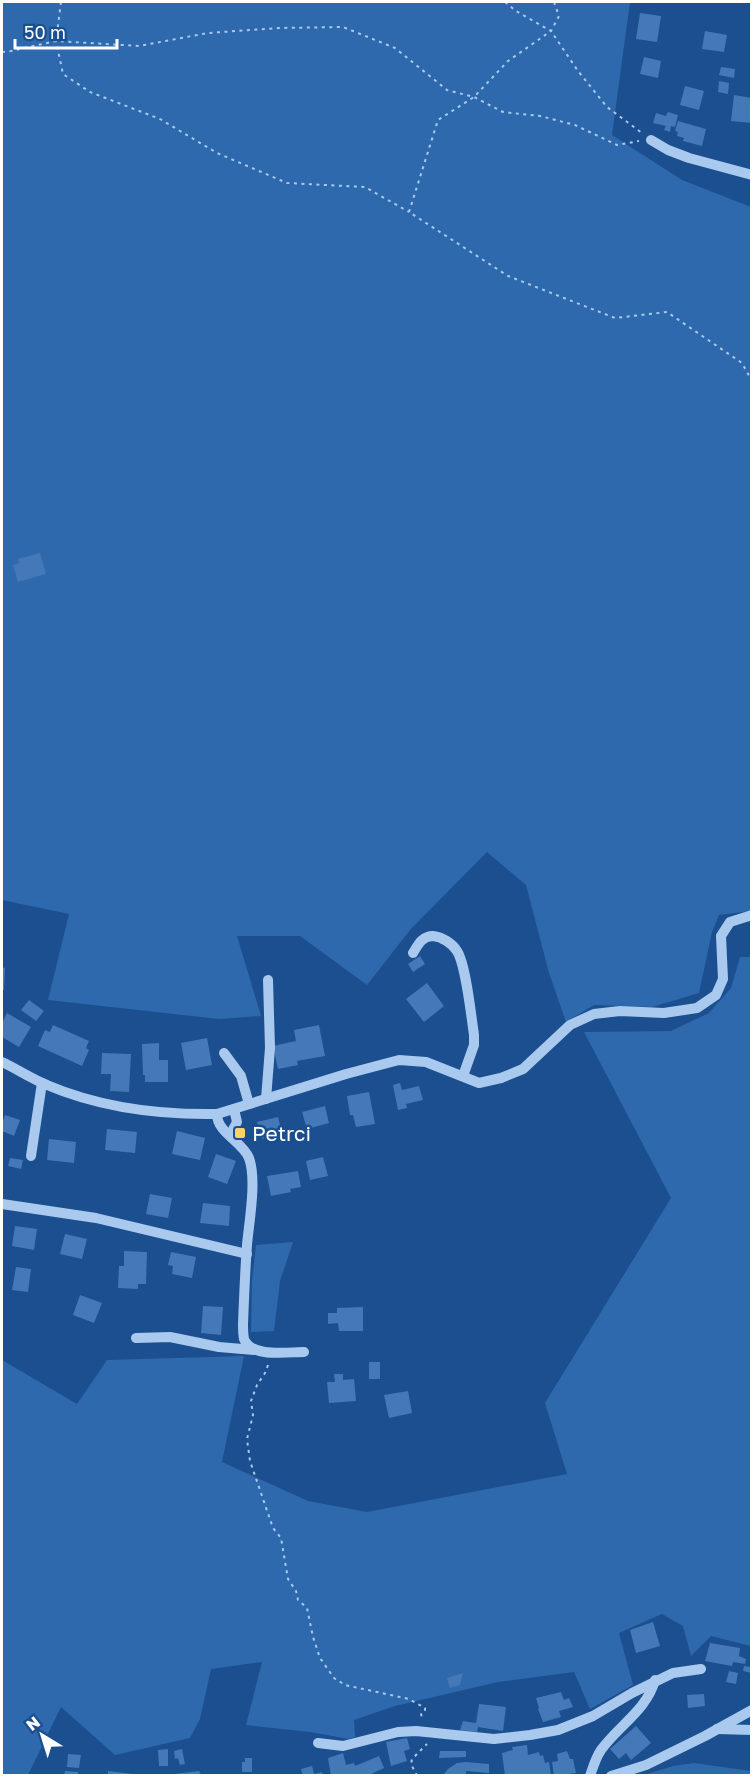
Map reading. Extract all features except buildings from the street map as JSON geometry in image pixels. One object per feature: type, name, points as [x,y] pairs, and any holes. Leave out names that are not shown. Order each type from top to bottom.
[{"type":"street","points":[[651,140],[689,158],[752,175]]},
{"type":"street","points":[[2,1062],[42,1083],[91,1101],[123,1108],[167,1113],[217,1114],[399,1060],[426,1062],[479,1083],[501,1078],[523,1069],[570,1025],[594,1014],[620,1011],[664,1013],[697,1008],[716,995],[723,979],[722,936],[730,922],[752,915]]},
{"type":"street","points":[[413,953],[419,942],[428,936],[439,937],[457,951],[463,967],[474,1035],[472,1053],[463,1076]]},
{"type":"street","points":[[266,1099],[270,1048],[267,980]]},
{"type":"street","points":[[224,1053],[241,1076],[249,1104]]},
{"type":"street","points":[[31,1156],[42,1083]]},
{"type":"street","points":[[230,1135],[237,1122],[234,1109]]},
{"type":"street","points":[[217,1114],[219,1125],[249,1158],[252,1196],[243,1324],[244,1338],[248,1346],[255,1350]]},
{"type":"street","points":[[2,1204],[96,1218],[247,1254]]},
{"type":"street","points":[[136,1338],[170,1337],[219,1347],[272,1353],[303,1352]]},
{"type":"street","points":[[318,1743],[343,1746],[398,1732],[494,1739],[558,1730],[593,1716],[655,1680],[673,1673],[701,1669]]},
{"type":"street","points":[[590,1776],[601,1750],[643,1704],[652,1692],[655,1680]]},
{"type":"street","points":[[611,1776],[646,1765],[752,1710]]},
{"type":"street","points":[[717,1729],[752,1730]]},
{"type":"path","points":[[61,2],[56,41],[63,74],[90,92],[160,119],[216,153],[287,183],[365,187],[409,212],[508,276],[615,318],[667,312],[742,363],[752,381]]},
{"type":"path","points":[[505,2],[551,31],[578,71],[607,107],[651,140]]},
{"type":"path","points":[[409,212],[438,120],[474,97],[507,61],[551,31],[559,16],[554,2]]},
{"type":"path","points":[[2,52],[56,41],[139,46],[208,33],[279,28],[343,27],[395,48],[447,90],[474,97],[502,112],[540,116],[575,125],[617,145],[651,140]]},
{"type":"path","points":[[268,1366],[251,1401],[253,1415],[247,1439],[250,1461],[273,1528],[281,1538],[288,1579],[296,1591],[298,1600],[307,1608],[313,1637],[321,1659],[334,1677],[345,1685],[409,1699],[425,1708],[421,1713],[422,1732]]},
{"type":"path","points":[[417,1776],[411,1764],[412,1760],[438,1734]]},
{"type":"shaded area","points":[[2,2],[630,2],[612,135],[682,180],[751,207],[751,911],[719,915],[712,932],[699,993],[652,1007],[594,1005],[566,1022],[549,973],[526,885],[487,852],[410,930],[367,985],[300,936],[237,936],[261,1016],[219,1019],[48,1000],[69,914],[2,900]]},
{"type":"shaded area","points":[[740,957],[751,957],[751,1646],[711,1636],[691,1656],[683,1626],[662,1614],[619,1633],[633,1685],[590,1709],[574,1672],[498,1682],[395,1706],[354,1720],[355,1737],[349,1739],[246,1725],[262,1662],[211,1669],[200,1719],[190,1738],[115,1755],[61,1707],[28,1775],[2,1775],[2,1360],[77,1404],[107,1360],[244,1356],[222,1462],[308,1501],[367,1512],[567,1474],[545,1403],[671,1198],[584,1032],[671,1031],[709,1013],[731,988]]},
{"type":"shaded area","points":[[293,1242],[280,1281],[274,1331],[251,1332],[252,1281],[256,1245]]},
{"type":"shaded area","points":[[694,1763],[751,1771],[751,1775],[644,1775],[673,1766]]},
{"type":"place","name":"Petrci","points":[[240,1133]]}]
